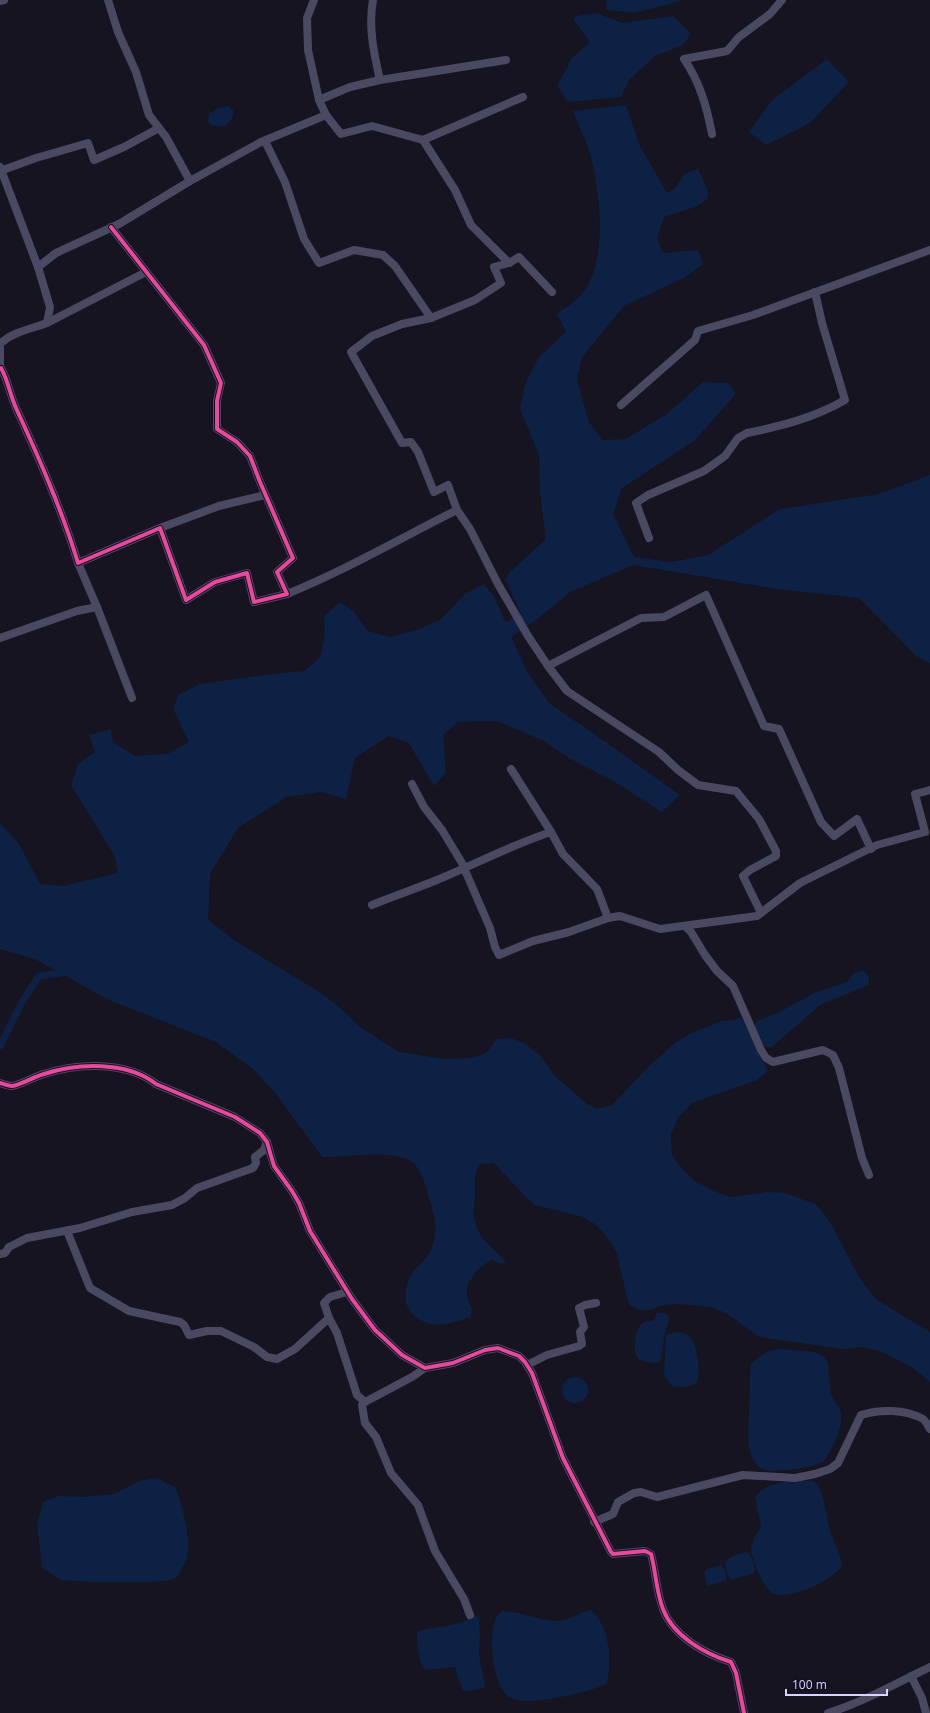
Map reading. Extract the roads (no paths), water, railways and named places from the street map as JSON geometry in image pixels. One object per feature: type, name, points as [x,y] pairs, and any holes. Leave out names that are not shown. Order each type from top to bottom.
[{"type":"street","points":[[0,1],[4,0]]},
{"type":"street","points":[[108,0],[118,32],[136,72],[149,115],[181,162],[190,180]]},
{"type":"street","points":[[314,0],[307,18],[308,50],[319,100],[326,115],[341,134],[372,126],[423,140],[523,97]]},
{"type":"street","points":[[373,0],[370,15],[374,55],[380,80]]},
{"type":"street","points":[[712,134],[699,86],[684,59],[727,51],[740,37],[770,14],[782,0]]},
{"type":"street","points":[[319,100],[350,88],[380,80],[457,69],[492,61],[506,60]]},
{"type":"street","points":[[38,267],[56,253],[119,224],[190,180],[265,141],[326,115]]},
{"type":"street","points":[[47,323],[50,307],[38,267],[0,170],[88,143],[94,160],[124,147],[159,128]]},
{"type":"street","points":[[423,140],[455,190],[471,225],[509,263]]},
{"type":"street","points":[[265,141],[285,182],[304,239],[319,263],[354,250],[384,255],[394,266],[431,318]]},
{"type":"street","points":[[111,227],[204,345],[221,383],[217,401],[217,429],[237,442],[250,456],[265,495],[293,558],[277,572],[287,594]]},
{"type":"street","points":[[621,405],[695,340],[698,331],[753,315],[930,250]]},
{"type":"street","points":[[552,292],[519,257],[509,263],[494,267],[501,283],[475,300],[431,318],[402,324],[372,336],[351,352],[402,443],[411,442],[418,452],[434,492],[448,485],[458,510],[470,529],[528,636],[548,666],[567,690],[627,732],[659,752],[678,770],[698,785],[736,791],[741,795],[759,819],[776,851],[776,856],[773,859],[750,870],[743,876],[761,913]]},
{"type":"street","points":[[132,698],[97,607],[78,563],[70,536],[35,448],[15,406],[5,375],[0,369],[0,346],[6,339],[15,334],[47,323],[146,272]]},
{"type":"street","points":[[649,538],[636,503],[648,495],[704,471],[725,456],[738,438],[746,433],[805,420],[829,410],[845,400],[822,322],[816,292]]},
{"type":"street","points":[[78,563],[160,528],[219,506],[265,495]]},
{"type":"street","points":[[160,528],[186,600],[215,582],[247,573],[254,602],[287,594],[316,582],[402,537],[458,510]]},
{"type":"street","points":[[548,666],[641,618],[664,617],[706,595],[764,726],[779,729],[822,822],[834,836],[857,819],[871,849]]},
{"type":"street","points":[[0,638],[77,611],[97,607]]},
{"type":"street","points":[[511,769],[551,832],[563,854],[597,889],[608,918]]},
{"type":"street","points":[[412,784],[424,807],[442,830],[464,868],[490,928],[495,947],[499,955],[533,941],[569,932],[608,918],[620,916],[660,929],[757,916],[800,883],[871,849],[927,831],[915,794],[930,790]]},
{"type":"street","points":[[372,905],[551,832]]},
{"type":"street","points":[[686,926],[717,971],[733,986],[755,1038],[766,1058],[773,1062],[823,1050],[834,1055],[862,1158],[869,1175]]},
{"type":"street","points":[[0,1083],[12,1086],[43,1074],[70,1067],[100,1066],[137,1073],[146,1076],[156,1084],[235,1117],[260,1133],[267,1142],[274,1166],[299,1203],[310,1231],[366,1320],[392,1347],[413,1362],[425,1368]]},
{"type":"street","points":[[0,1254],[5,1253],[9,1247],[27,1238],[68,1231],[132,1212],[161,1208],[179,1202],[197,1188],[253,1168],[256,1163],[255,1157],[264,1150],[267,1142]]},
{"type":"street","points":[[68,1231],[90,1288],[129,1311],[180,1322],[184,1325],[189,1335],[207,1331],[221,1331],[254,1347],[266,1357],[277,1359],[295,1349],[329,1318]]},
{"type":"street","points":[[347,1292],[330,1297],[324,1303],[329,1318],[337,1333],[357,1394],[365,1402]]},
{"type":"street","points":[[527,1365],[547,1355],[582,1344],[580,1332],[584,1327],[579,1308],[596,1303]]},
{"type":"street","points":[[470,1615],[464,1599],[435,1551],[418,1505],[391,1473],[376,1437],[365,1423],[362,1405],[425,1368],[453,1363],[485,1350],[498,1348],[519,1356],[532,1373],[563,1458],[594,1522],[612,1554],[645,1551],[651,1554],[663,1609],[670,1622],[693,1646],[731,1662],[736,1673],[744,1713]]},
{"type":"street","points":[[594,1522],[613,1514],[618,1502],[634,1493],[641,1492],[657,1497],[744,1475],[795,1478],[830,1469],[838,1462],[861,1415],[870,1412],[886,1411],[906,1414],[924,1420],[930,1429]]},
{"type":"street","points":[[828,1713],[856,1704],[930,1667]]},
{"type":"street","points":[[911,1676],[922,1698],[926,1713]]},
{"type":"water","points":[[606,0],[681,0],[671,4],[633,13],[607,10]]},
{"type":"water","points":[[596,13],[622,23],[674,16],[691,34],[683,45],[655,56],[629,80],[621,97],[568,102],[557,86],[572,58],[590,42],[573,19],[576,16]]},
{"type":"water","points":[[827,59],[849,82],[810,123],[766,145],[749,132],[772,100]]},
{"type":"water","points":[[626,105],[639,144],[667,193],[675,189],[684,174],[698,169],[708,191],[707,199],[695,207],[664,217],[657,239],[663,253],[698,250],[703,264],[684,278],[624,306],[582,357],[577,380],[589,422],[602,440],[626,439],[668,413],[703,382],[728,383],[736,394],[694,441],[622,488],[613,514],[634,557],[672,562],[708,555],[780,509],[879,494],[930,475],[930,663],[916,656],[859,598],[777,589],[633,565],[570,592],[536,620],[511,637],[528,673],[549,703],[680,795],[662,812],[613,781],[569,758],[544,741],[497,721],[458,722],[443,735],[446,773],[434,786],[409,743],[389,736],[355,758],[346,799],[321,792],[286,797],[238,828],[210,874],[208,920],[237,942],[324,995],[345,1012],[360,1027],[399,1052],[445,1059],[471,1058],[486,1053],[497,1039],[511,1038],[524,1043],[541,1056],[553,1074],[587,1104],[597,1109],[612,1105],[649,1066],[676,1042],[690,1034],[721,1021],[735,1020],[741,1016],[768,1071],[757,1080],[692,1103],[678,1118],[671,1134],[672,1155],[680,1166],[695,1181],[711,1190],[731,1197],[767,1192],[785,1193],[815,1204],[823,1212],[833,1227],[861,1280],[877,1300],[930,1332],[930,1382],[913,1368],[882,1352],[862,1347],[843,1349],[759,1337],[727,1314],[712,1307],[679,1304],[663,1305],[649,1310],[639,1310],[629,1305],[616,1251],[604,1233],[595,1224],[583,1217],[535,1205],[494,1163],[480,1164],[477,1171],[475,1182],[474,1218],[480,1234],[507,1263],[499,1263],[491,1260],[475,1272],[468,1283],[467,1289],[468,1300],[472,1308],[471,1317],[437,1325],[423,1321],[411,1313],[406,1301],[406,1288],[408,1282],[414,1270],[429,1254],[435,1237],[435,1219],[428,1192],[417,1167],[410,1161],[387,1155],[373,1154],[322,1157],[277,1095],[253,1069],[216,1042],[109,1000],[35,959],[0,949],[0,823],[19,844],[40,884],[63,886],[118,873],[114,855],[71,785],[78,764],[95,752],[89,735],[111,729],[113,742],[135,756],[167,754],[189,742],[173,709],[178,695],[200,684],[304,671],[320,657],[325,635],[324,616],[340,602],[353,611],[368,631],[390,637],[417,630],[440,620],[465,594],[484,584],[494,597],[506,623],[520,611],[505,579],[510,572],[546,539],[540,492],[539,455],[520,409],[526,382],[539,357],[566,332],[557,314],[577,299],[589,283],[595,267],[599,248],[599,208],[594,169],[590,153],[573,111]]},
{"type":"water","points":[[227,106],[233,110],[232,119],[230,122],[223,126],[211,125],[208,121],[209,114],[216,109]]},
{"type":"water","points":[[862,970],[868,976],[869,985],[820,1005],[772,1047],[766,1047],[759,1038],[755,1031],[755,1024],[757,1021],[779,1012],[814,993],[847,982],[853,974]]},
{"type":"water","points":[[657,1313],[665,1313],[669,1317],[661,1360],[656,1363],[645,1362],[639,1359],[636,1354],[636,1335],[642,1324],[654,1320]]},
{"type":"water","points":[[676,1332],[689,1336],[696,1348],[699,1375],[696,1383],[691,1386],[672,1386],[664,1376],[666,1335]]},
{"type":"water","points":[[780,1349],[815,1352],[825,1357],[829,1370],[831,1393],[841,1412],[841,1425],[837,1438],[824,1461],[815,1465],[791,1470],[773,1471],[764,1469],[757,1465],[752,1458],[750,1450],[748,1432],[750,1376],[751,1363],[768,1351]]},
{"type":"water","points":[[575,1377],[584,1381],[588,1390],[584,1399],[575,1403],[566,1399],[562,1390],[566,1381]]},
{"type":"water","points":[[157,1478],[176,1488],[186,1523],[188,1540],[187,1558],[177,1577],[166,1581],[150,1582],[93,1582],[61,1580],[42,1568],[37,1524],[43,1502],[58,1496],[83,1497],[114,1494],[139,1481]]},
{"type":"water","points":[[813,1481],[818,1485],[823,1497],[830,1531],[840,1556],[842,1566],[830,1577],[811,1588],[792,1594],[774,1594],[770,1592],[763,1581],[756,1567],[751,1549],[752,1543],[761,1527],[755,1497],[760,1491],[774,1484]]},
{"type":"water","points":[[745,1552],[749,1553],[752,1560],[754,1573],[731,1580],[727,1573],[725,1562],[733,1556]]},
{"type":"water","points":[[721,1565],[725,1570],[727,1580],[707,1586],[704,1572],[707,1569]]},
{"type":"water","points":[[591,1610],[602,1625],[606,1634],[609,1654],[609,1674],[607,1683],[581,1692],[534,1701],[515,1700],[503,1691],[495,1671],[492,1648],[492,1636],[496,1618],[502,1611],[514,1612],[544,1620],[561,1621]]},
{"type":"water","points":[[474,1615],[479,1617],[479,1653],[481,1661],[479,1662],[482,1669],[485,1687],[469,1691],[463,1690],[456,1672],[456,1667],[425,1670],[418,1652],[417,1632],[461,1622]]},
{"type":"waterway","points":[[0,1046],[22,1002],[39,976],[68,972]]}]
